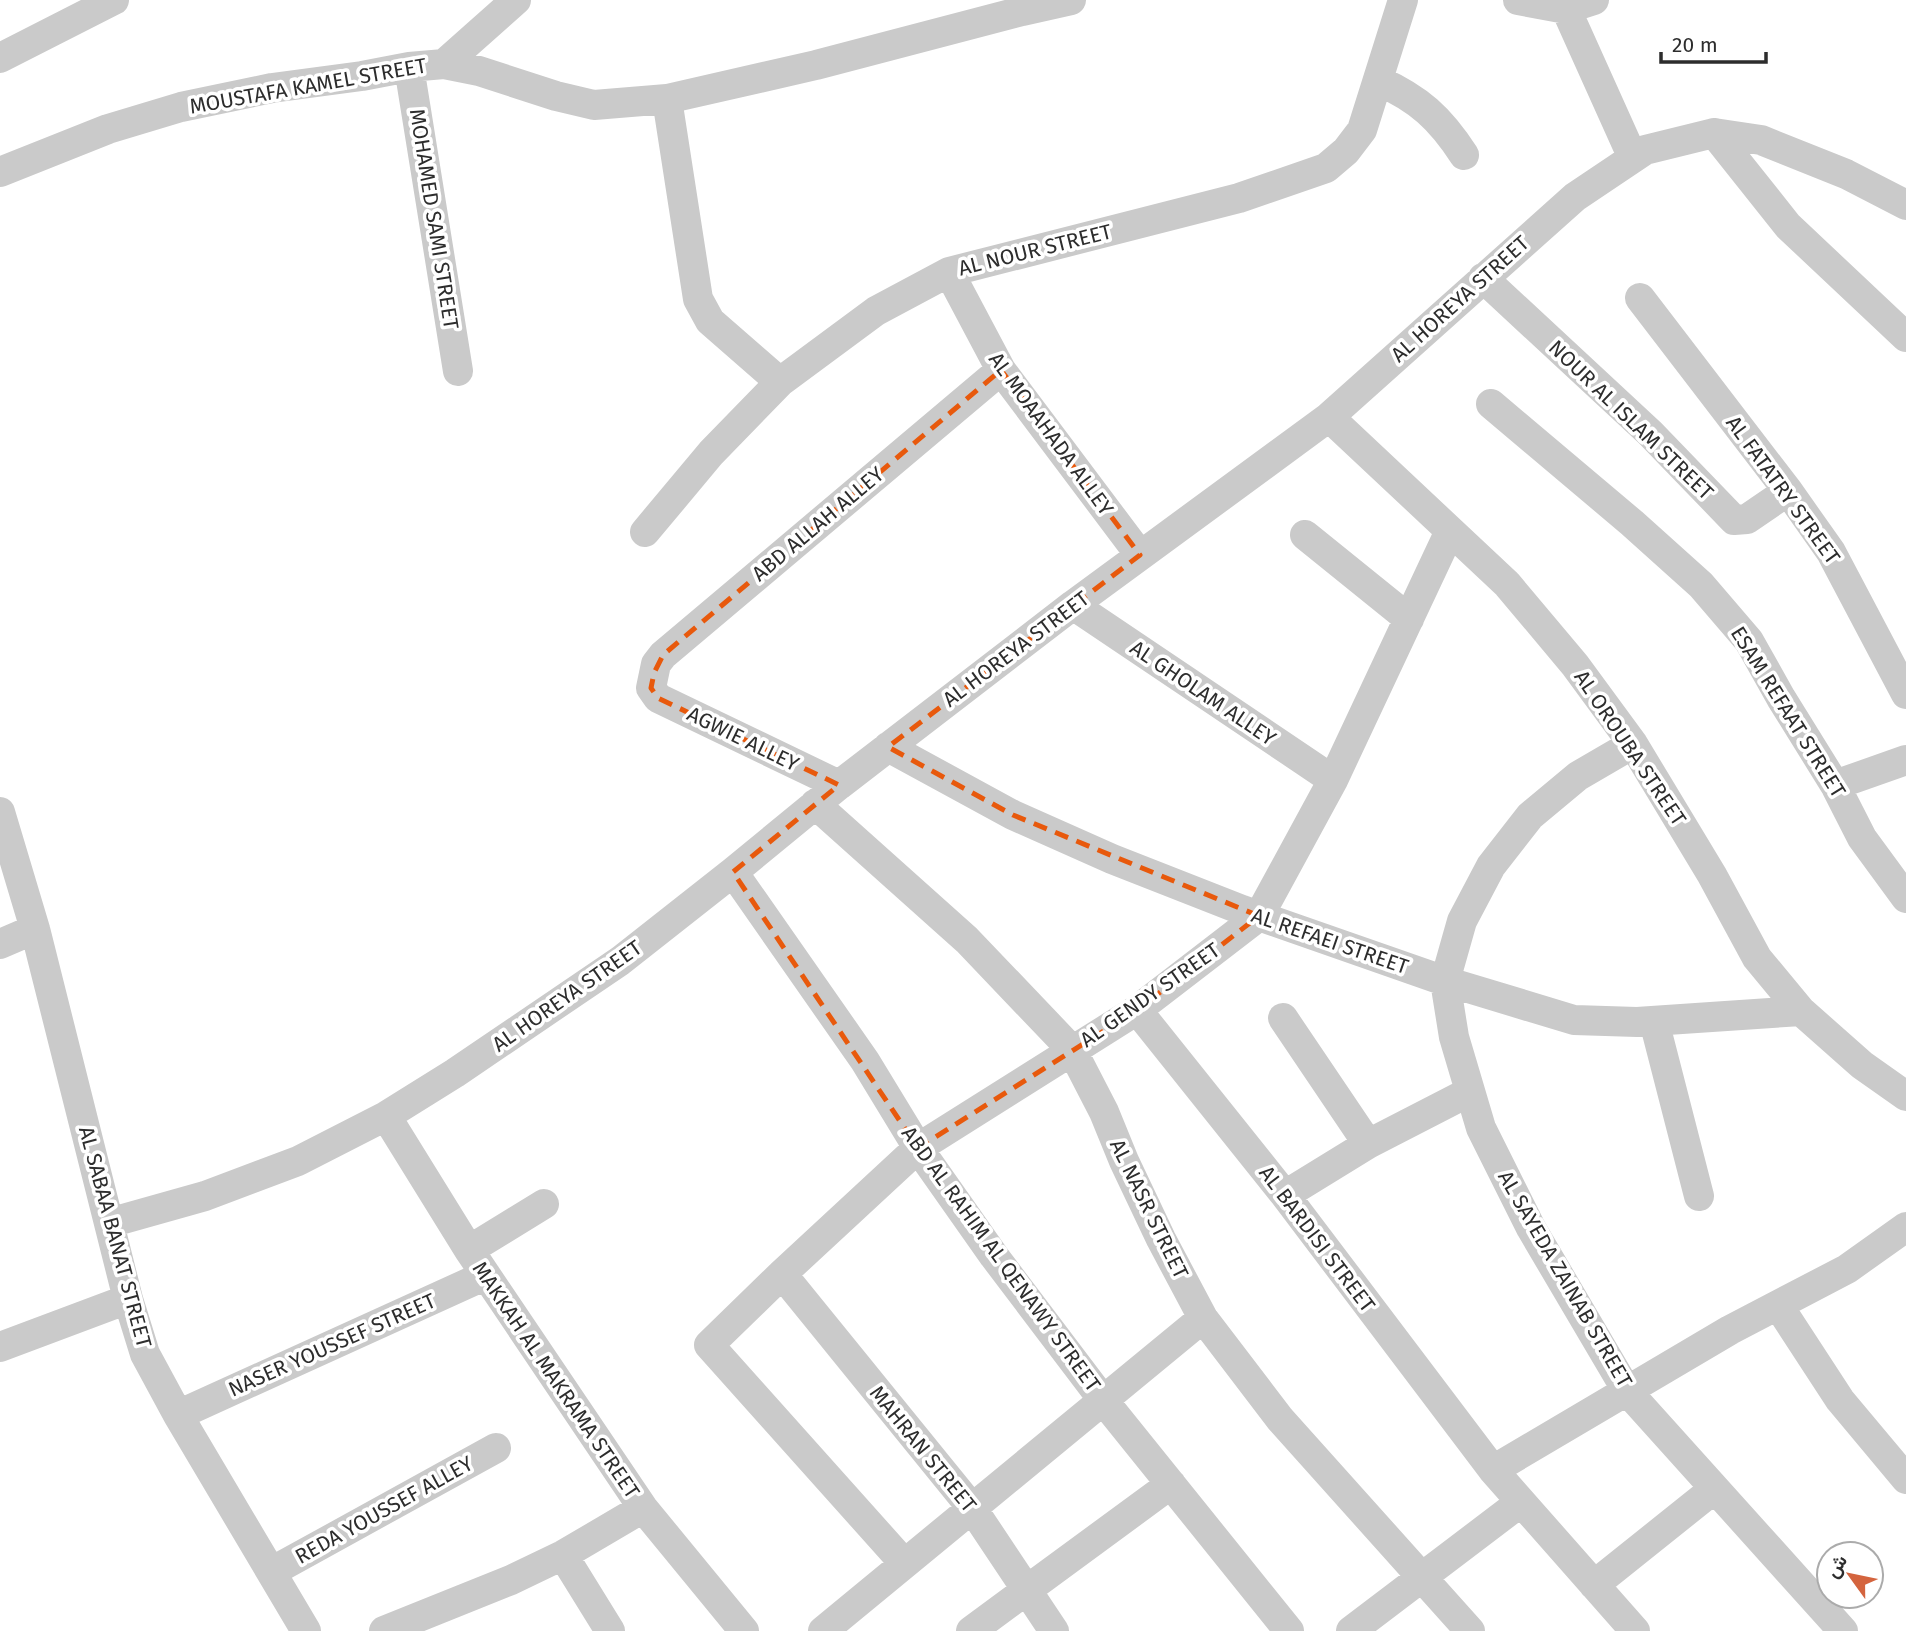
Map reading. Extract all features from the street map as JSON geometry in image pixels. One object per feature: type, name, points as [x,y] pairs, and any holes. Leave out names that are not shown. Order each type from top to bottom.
[{"type":"street","points":[[0,58],[114,0]]},
{"type":"street","points":[[444,64],[516,0]]},
{"type":"street","name":"MOUSTAFA KAMEL STREET","points":[[0,172],[108,129],[181,107],[272,88],[444,64],[480,71],[555,96],[594,104],[667,99],[816,65],[1019,5],[1071,0]]},
{"type":"street","name":"AL NOUR STREET","points":[[645,532],[712,453],[780,382],[876,311],[949,272],[1239,198],[1326,168],[1346,151],[1362,130],[1403,0]]},
{"type":"street","points":[[1518,0],[1563,5],[1594,0]]},
{"type":"street","points":[[1563,5],[1633,158]]},
{"type":"street","name":"MOHAMED SAMI STREET","points":[[409,67],[458,371]]},
{"type":"street","points":[[1379,81],[1405,93],[1428,110],[1449,131],[1464,155]]},
{"type":"street","points":[[667,99],[698,299],[710,321],[780,382]]},
{"type":"street","points":[[1714,133],[1788,226],[1906,337]]},
{"type":"street","name":"AL HOREYA STREET","points":[[109,1223],[205,1196],[298,1161],[386,1116],[455,1073],[620,961],[839,785],[1073,605],[1329,417],[1575,197],[1645,150],[1714,133],[1762,141],[1846,174],[1906,205]]},
{"type":"street","name":"AL MOAAHADA ALLEY","points":[[949,272],[1000,370],[1140,555]]},
{"type":"street","name":"NOUR AL ISLAM STREET","points":[[1483,278],[1650,433],[1734,520],[1747,519],[1788,491]]},
{"type":"street","name":"AL FATATRY STREET","points":[[1640,298],[1788,491],[1831,552],[1906,694]]},
{"type":"street","name":"ABD ALLAH ALLEY","points":[[651,688],[656,664],[663,655],[1000,370]]},
{"type":"street","name":"ESAM REFAAT STREET","points":[[1491,404],[1701,585],[1749,641],[1835,785],[1863,838],[1906,898]]},
{"type":"street","name":"AL OROUBA STREET","points":[[1329,417],[1515,594],[1575,665],[1633,744],[1712,874],[1758,958],[1801,1012],[1862,1065],[1906,1096]]},
{"type":"street","name":"AL GENDY STREET","points":[[904,1563],[709,1345],[918,1149],[1138,1010],[1259,916],[1333,780],[1450,531]]},
{"type":"street","points":[[1305,535],[1409,619]]},
{"type":"street","name":"AL GHOLAM ALLEY","points":[[1073,605],[1333,780]]},
{"type":"street","name":"AGWIE ALLEY","points":[[651,688],[659,698],[839,785]]},
{"type":"street","points":[[1445,981],[1462,921],[1491,866],[1530,817],[1578,776],[1633,744]]},
{"type":"street","name":"AL REFAEI STREET","points":[[888,747],[1025,820],[1112,859],[1259,916],[1445,981],[1574,1020],[1654,1021],[1801,1012]]},
{"type":"street","points":[[1835,785],[1906,760]]},
{"type":"street","name":"AL NASR STREET","points":[[815,804],[967,940],[1072,1050],[1104,1112],[1161,1239],[1203,1318],[1280,1419],[1470,1631]]},
{"type":"street","name":"AL SABAA BANAT STREET","points":[[0,812],[35,929],[128,1299],[145,1354],[178,1415],[306,1631]]},
{"type":"street","name":"ABD AL RAHIM AL QENAWY STREET","points":[[733,872],[865,1061],[918,1149],[994,1256],[1103,1400],[1289,1631]]},
{"type":"street","points":[[0,944],[35,929]]},
{"type":"street","name":"AL SAYEDA ZAINAB STREET","points":[[1445,981],[1454,1037],[1481,1128],[1531,1228],[1626,1391],[1843,1631]]},
{"type":"street","name":"AL BARDISI STREET","points":[[1138,1010],[1285,1195],[1493,1471],[1635,1631]]},
{"type":"street","points":[[1283,1018],[1368,1144]]},
{"type":"street","points":[[1654,1021],[1699,1196]]},
{"type":"street","points":[[1285,1195],[1368,1144],[1469,1092]]},
{"type":"street","name":"MAKKAH AL MAKRAMA STREET","points":[[386,1116],[469,1251],[643,1508],[744,1631]]},
{"type":"street","points":[[469,1251],[544,1204]]},
{"type":"street","points":[[1493,1471],[1730,1330],[1847,1269],[1906,1227]]},
{"type":"street","name":"MAHRAN STREET","points":[[782,1274],[972,1508],[1054,1631]]},
{"type":"street","name":"NASER YOUSSEF STREET","points":[[178,1415],[486,1275]]},
{"type":"street","points":[[0,1347],[128,1299]]},
{"type":"street","points":[[1778,1305],[1840,1400],[1906,1479]]},
{"type":"street","points":[[822,1631],[1203,1318]]},
{"type":"street","name":"REDA YOUSSEF ALLEY","points":[[271,1572],[496,1448]]},
{"type":"street","points":[[971,1631],[1171,1484]]},
{"type":"street","points":[[1594,1585],[1714,1489]]},
{"type":"street","points":[[1352,1631],[1521,1502]]},
{"type":"street","points":[[384,1631],[511,1580],[563,1555],[643,1508]]},
{"type":"street","points":[[563,1555],[610,1631]]},
{"type":"highlighted area","points":[[1001,370],[1140,555],[888,747],[1013,815],[1259,916],[1137,1010],[918,1148],[733,872],[839,785],[658,698],[651,688],[654,673],[663,655]]}]
